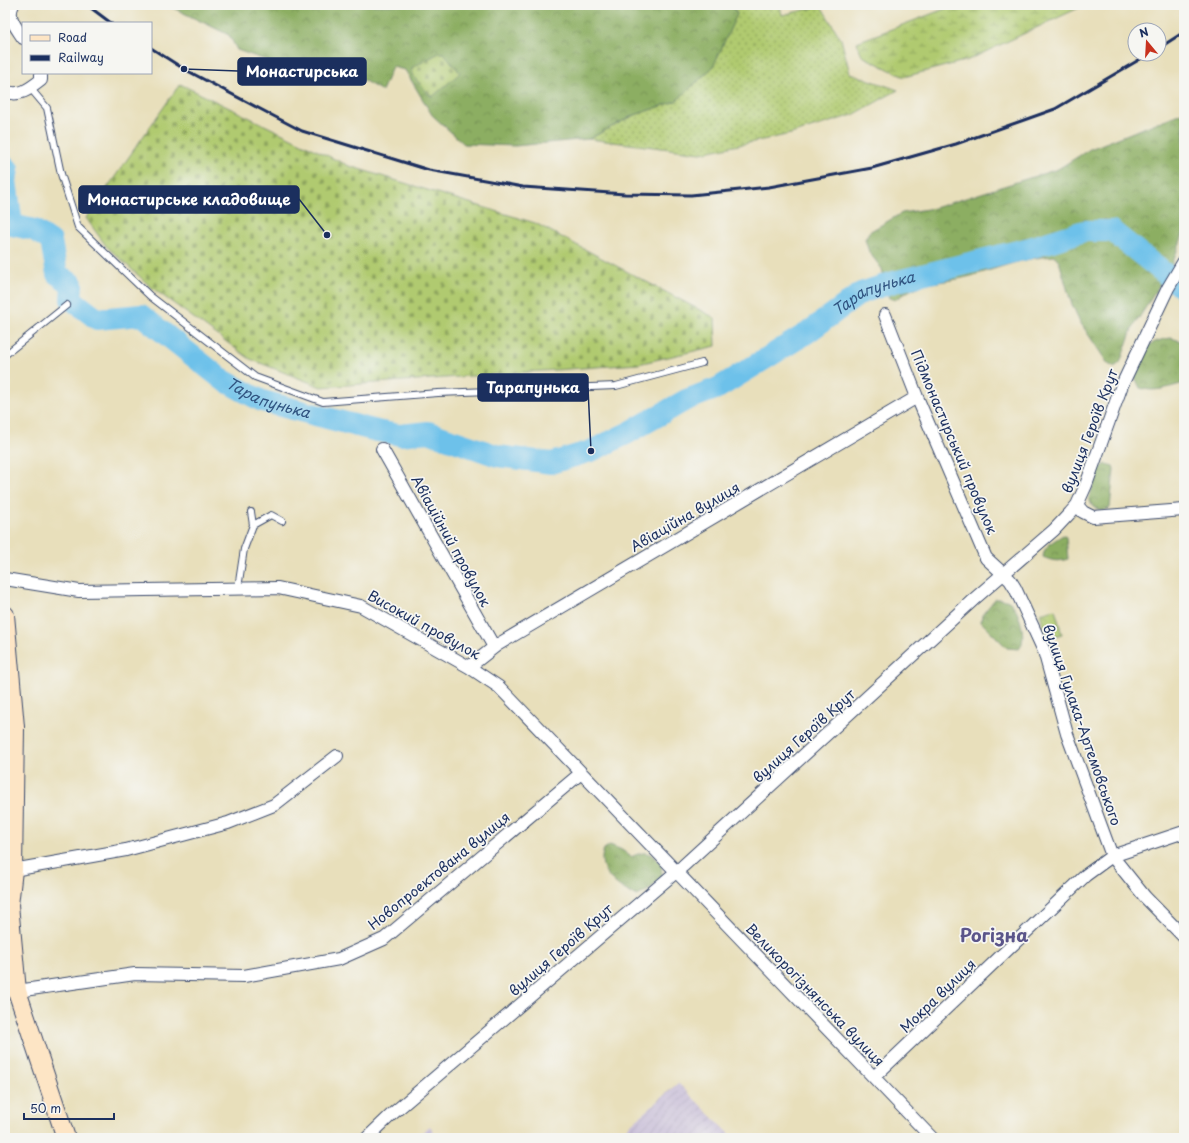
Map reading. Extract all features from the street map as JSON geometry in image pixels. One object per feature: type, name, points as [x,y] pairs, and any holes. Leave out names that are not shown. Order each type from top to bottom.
[{"type":"street","points":[[13,5],[10,9],[12,21],[22,36]]},
{"type":"street","points":[[5,90],[20,93],[30,89],[41,80],[41,74]]},
{"type":"street","name":"вулиця Героїв Крут","points":[[367,1138],[391,1115],[677,871],[1003,574],[1054,530],[1077,505],[1122,385],[1180,265]]},
{"type":"street","name":"Підмонастирський провулок","points":[[885,315],[917,398],[986,558],[1003,574]]},
{"type":"street","name":"Авіаційна вулиця","points":[[469,667],[494,647],[917,398]]},
{"type":"street","name":"Авіаційний провулок","points":[[382,450],[494,647]]},
{"type":"street","points":[[1077,505],[1083,512],[1093,517],[1184,510]]},
{"type":"street","name":"вулиця Гулака-Артемовського","points":[[1003,574],[1015,588],[1044,651],[1067,734],[1112,856],[1145,897],[1184,937]]},
{"type":"street","name":"Високий провулок","points":[[5,579],[79,591],[278,588],[361,606],[469,667],[499,687],[677,871]]},
{"type":"street","points":[[5,615],[9,693],[15,726],[13,870],[7,906],[17,990],[66,1138]]},
{"type":"street","points":[[13,870],[126,850],[228,823],[274,805],[337,756]]},
{"type":"street","name":"Новопроектована вулиця","points":[[17,990],[135,974],[244,976],[339,959],[384,939],[581,773]]},
{"type":"street","name":"Мокра вулиця","points":[[874,1077],[1086,875],[1112,856],[1184,832]]},
{"type":"street","name":"Великорогізнянська вулиця","points":[[677,871],[728,927],[932,1138]]},
{"type":"lane","points":[[30,89],[47,108],[61,174],[78,227],[150,296],[255,376],[323,402],[438,393],[616,386],[702,364]]},
{"type":"lane","points":[[5,355],[67,305]]},
{"type":"lane","points":[[238,588],[244,549],[254,525],[251,512]]},
{"type":"lane","points":[[254,525],[271,515],[282,521]]},
{"type":"shaded area","points":[[678,1083],[734,1138],[615,1138]]},
{"type":"shaded area","points":[[430,1126],[438,1138],[415,1138]]},
{"type":"green space","points":[[167,5],[731,5],[737,14],[713,67],[676,101],[632,116],[589,139],[515,146],[464,144],[432,115],[405,70],[392,67],[382,91],[351,73],[271,62],[237,50],[229,35]]},
{"type":"green space","points":[[731,5],[780,5],[782,15],[821,6],[841,39],[850,73],[898,90],[853,115],[791,134],[701,153],[589,139],[632,116],[676,101],[737,14]]},
{"type":"green space","points":[[955,5],[1085,5],[968,60],[904,77],[862,56],[857,42]]},
{"type":"green space","points":[[439,53],[444,53],[460,73],[432,97],[412,75],[412,68]]},
{"type":"green space","points":[[180,84],[349,166],[535,223],[715,318],[716,346],[638,364],[321,387],[250,359],[151,287],[106,246],[86,218]]},
{"type":"green space","points":[[1184,112],[1184,232],[1171,267],[1132,329],[1120,363],[1114,367],[1108,364],[1080,322],[1071,302],[1059,261],[1055,256],[1033,258],[971,276],[923,285],[905,293],[895,300],[889,298],[882,269],[869,252],[865,239],[869,232],[902,213],[934,208],[1058,169],[1090,149]]},
{"type":"green space","points":[[1171,338],[1184,342],[1184,383],[1156,390],[1140,388],[1134,375],[1139,360],[1145,349],[1155,342]]},
{"type":"green space","points":[[1106,464],[1113,466],[1114,469],[1110,508],[1103,511],[1093,507],[1089,498],[1098,470]]},
{"type":"green space","points":[[1063,535],[1066,537],[1068,559],[1055,561],[1043,557],[1047,546]]},
{"type":"green space","points":[[995,599],[1003,599],[1010,602],[1016,611],[1021,625],[1023,639],[1019,649],[1007,648],[981,622],[982,615]]},
{"type":"green space","points":[[1055,609],[1062,634],[1047,638],[1040,613]]},
{"type":"green space","points":[[610,845],[622,850],[631,857],[640,853],[648,853],[661,864],[662,875],[650,889],[637,896],[630,893],[610,878],[605,871],[602,857],[604,849]]},
{"type":"waterway","name":"Тарапунька","points":[[5,166],[8,169],[6,180],[12,225],[34,230],[51,241],[57,274],[72,284],[71,299],[97,319],[141,315],[223,380],[262,401],[377,431],[400,435],[428,432],[498,456],[551,463],[591,451],[628,433],[686,400],[718,388],[807,333],[861,293],[894,282],[1030,248],[1084,231],[1112,231],[1184,289]]},
{"type":"railway","points":[[87,5],[110,22]]},
{"type":"railway","points":[[1167,43],[1184,32]]},
{"type":"railway","points":[[152,49],[184,69],[302,131],[429,170],[523,187],[625,194],[691,195],[769,187],[872,168],[956,144],[1055,109],[1135,62]]},
{"type":"place","name":"Монастирська","points":[[184,69]]},
{"type":"place","name":"Монастирське кладовище","points":[[327,235]]},
{"type":"place","name":"Тарапунька","points":[[591,451]]},
{"type":"district","name":"Рогізна","points":[[994,936]]}]
